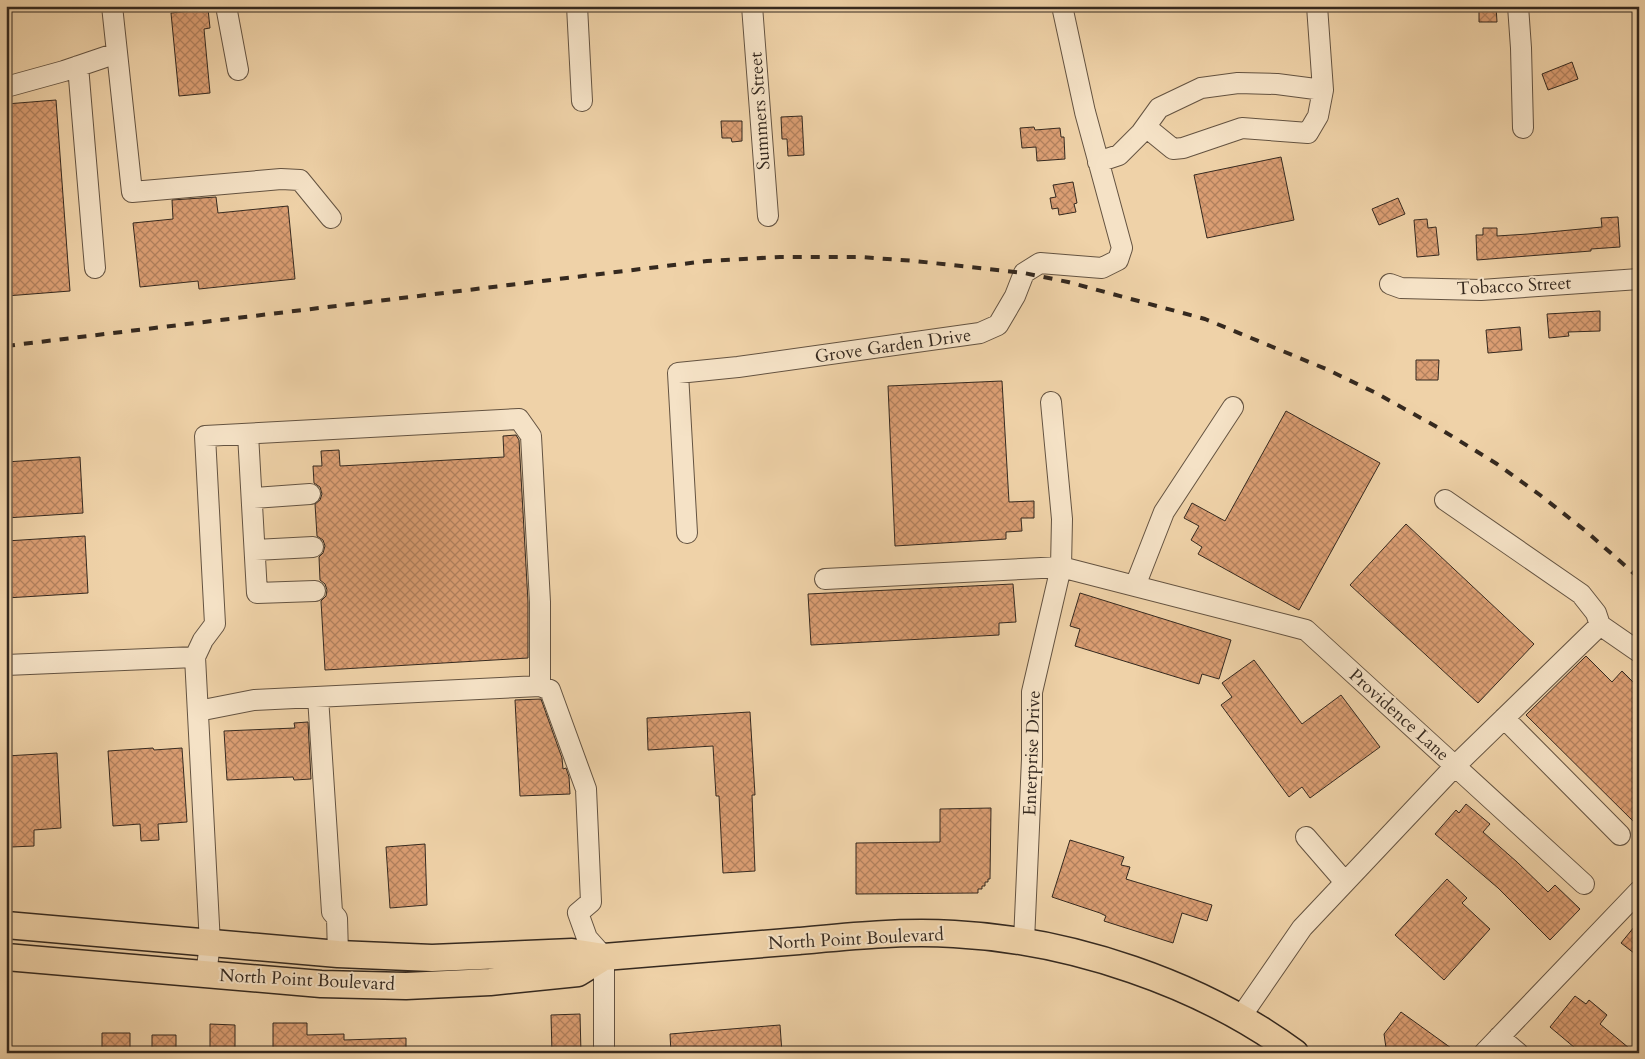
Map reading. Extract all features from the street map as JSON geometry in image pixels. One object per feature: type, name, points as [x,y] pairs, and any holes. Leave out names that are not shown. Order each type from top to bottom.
[{"type":"main road","name":"North Point Boulevard","points":[[6,925],[338,954],[432,958],[572,952],[604,957],[898,933],[960,934],[1024,942],[1070,952],[1144,973],[1172,984],[1240,1018],[1295,1053]]},
{"type":"main road","name":"North Point Boulevard","points":[[6,957],[321,984],[406,986],[530,979],[578,973],[604,957]]},
{"type":"street","points":[[112,6],[132,192],[281,179],[300,180],[331,218]]},
{"type":"street","points":[[226,6],[238,70]]},
{"type":"street","points":[[577,6],[582,101]]},
{"type":"street","name":"Summers Street","points":[[752,6],[768,216]]},
{"type":"street","name":"Grove Garden Drive","points":[[687,533],[678,373],[747,366],[980,333],[998,325],[1015,296],[1024,273],[1040,263],[1102,268],[1118,260],[1122,248],[1084,112],[1062,6]]},
{"type":"street","points":[[1146,127],[1173,149],[1183,148],[1242,128],[1308,133],[1318,116],[1322,90],[1317,6]]},
{"type":"street","points":[[1518,6],[1523,128]]},
{"type":"street","points":[[6,87],[117,53]]},
{"type":"street","points":[[78,66],[95,268]]},
{"type":"street","points":[[1098,162],[1119,155],[1146,127],[1159,108],[1201,88],[1248,83],[1277,84],[1322,90]]},
{"type":"street","name":"Tobacco Street","points":[[1390,284],[1402,288],[1481,290],[1639,279]]},
{"type":"street","name":"Enterprise Drive","points":[[1024,942],[1032,759],[1032,692],[1061,567],[1062,519],[1051,402]]},
{"type":"street","points":[[1135,586],[1164,512],[1233,407]]},
{"type":"street","points":[[206,974],[210,944],[195,657],[203,640],[215,624],[205,436],[519,419],[531,436],[540,602],[540,686]]},
{"type":"street","points":[[248,434],[257,593],[316,591]]},
{"type":"street","points":[[253,498],[310,494]]},
{"type":"street","points":[[1445,500],[1581,594],[1596,613],[1600,625],[1639,652]]},
{"type":"street","points":[[255,550],[313,546]]},
{"type":"street","name":"Providence Lane","points":[[825,579],[1061,567],[1306,630],[1455,766],[1302,928],[1240,1018]]},
{"type":"street","points":[[1584,884],[1455,766],[1600,625]]},
{"type":"street","points":[[6,665],[195,657]]},
{"type":"street","points":[[198,711],[254,700],[540,686],[550,690],[586,789],[591,902],[578,913],[587,938],[604,957],[604,1053]]},
{"type":"street","points":[[318,697],[332,912],[337,918],[338,954]]},
{"type":"street","points":[[1504,718],[1620,835]]},
{"type":"street","points":[[1306,837],[1345,882]]},
{"type":"street","points":[[1484,1053],[1639,891]]},
{"type":"street","points":[[1499,1037],[1518,1053]]},
{"type":"building","points":[[1479,6],[1496,6],[1497,22],[1479,22]]},
{"type":"building","points":[[208,9],[210,28],[204,29],[210,93],[179,96],[171,13]]},
{"type":"building","points":[[1572,62],[1578,79],[1548,90],[1542,74]]},
{"type":"building","points":[[56,100],[70,291],[6,296],[6,104]]},
{"type":"building","points":[[802,116],[804,155],[788,156],[787,139],[782,139],[781,117]]},
{"type":"building","points":[[721,121],[742,121],[742,141],[732,142],[731,138],[722,138]]},
{"type":"building","points":[[1034,127],[1035,130],[1060,128],[1061,137],[1064,137],[1065,159],[1037,161],[1036,147],[1022,148],[1020,128]]},
{"type":"building","points":[[1281,157],[1294,220],[1207,238],[1194,175]]},
{"type":"building","points":[[1073,182],[1077,203],[1074,204],[1076,212],[1059,215],[1058,208],[1052,209],[1050,198],[1056,197],[1053,185]]},
{"type":"building","points":[[216,197],[218,213],[288,206],[295,279],[199,289],[198,281],[140,287],[133,223],[173,219],[172,200]]},
{"type":"building","points":[[1398,198],[1405,214],[1379,225],[1372,209]]},
{"type":"building","points":[[1618,217],[1620,247],[1477,260],[1476,235],[1483,235],[1483,228],[1497,228],[1497,236],[1528,234],[1602,227],[1601,218]]},
{"type":"building","points":[[1427,219],[1428,228],[1436,227],[1439,255],[1417,257],[1414,220]]},
{"type":"building","points":[[1600,311],[1600,331],[1568,332],[1569,336],[1549,338],[1547,314]]},
{"type":"building","points":[[1520,327],[1522,350],[1488,353],[1486,330]]},
{"type":"building","points":[[1416,360],[1439,360],[1438,380],[1416,380]]},
{"type":"building","points":[[1002,381],[1009,502],[1034,501],[1034,518],[1021,518],[1022,531],[1006,532],[1006,539],[895,546],[888,386]]},
{"type":"building","points":[[1286,411],[1380,463],[1299,610],[1198,554],[1202,547],[1191,540],[1199,526],[1184,518],[1192,503],[1225,521]]},
{"type":"building","points":[[516,435],[519,440],[528,602],[528,658],[325,670],[321,601],[326,596],[327,590],[325,584],[320,580],[319,557],[323,553],[325,546],[323,540],[317,536],[315,504],[320,500],[322,494],[320,487],[314,483],[313,466],[322,466],[321,451],[339,450],[340,466],[504,457],[503,436]]},
{"type":"building","points":[[80,457],[83,513],[6,518],[6,462]]},
{"type":"building","points":[[1406,524],[1534,644],[1478,703],[1350,585]]},
{"type":"building","points":[[85,536],[88,593],[6,598],[6,541]]},
{"type":"building","points":[[1013,584],[1016,622],[999,623],[999,635],[811,645],[808,594]]},
{"type":"building","points":[[1080,593],[1231,640],[1219,679],[1202,674],[1199,684],[1075,646],[1080,629],[1070,626]]},
{"type":"building","points":[[1586,656],[1612,682],[1622,671],[1639,688],[1639,827],[1526,715]]},
{"type":"building","points":[[1254,660],[1302,724],[1341,695],[1380,747],[1310,798],[1302,787],[1289,797],[1221,705],[1232,697],[1222,683]]},
{"type":"building","points":[[541,699],[562,758],[563,769],[566,768],[569,777],[570,794],[520,796],[515,700]]},
{"type":"building","points":[[750,712],[755,795],[752,795],[755,871],[723,873],[719,796],[716,796],[713,746],[648,750],[647,718]]},
{"type":"building","points":[[308,722],[311,779],[294,780],[293,777],[227,780],[224,731],[295,728],[294,723]]},
{"type":"building","points":[[153,748],[154,750],[182,748],[187,822],[158,824],[159,840],[141,841],[140,824],[113,826],[108,751]]},
{"type":"building","points":[[57,753],[61,828],[34,830],[34,846],[11,847],[10,831],[6,831],[6,756]]},
{"type":"building","points":[[1466,804],[1490,824],[1483,832],[1548,892],[1555,885],[1580,909],[1550,940],[1498,888],[1435,834],[1456,810],[1459,813]]},
{"type":"building","points":[[991,808],[990,879],[988,879],[988,882],[985,882],[985,886],[982,886],[982,889],[978,889],[978,893],[856,894],[856,843],[940,842],[940,809]]},
{"type":"building","points":[[1070,840],[1124,857],[1121,865],[1130,867],[1126,879],[1212,905],[1207,921],[1182,913],[1173,943],[1104,921],[1106,916],[1100,913],[1052,897]]},
{"type":"building","points":[[425,844],[427,905],[390,908],[386,847]]},
{"type":"building","points":[[1447,879],[1467,898],[1462,903],[1490,929],[1444,980],[1395,935]]},
{"type":"building","points":[[1639,921],[1639,957],[1621,943]]},
{"type":"building","points":[[1575,996],[1586,1004],[1589,1000],[1607,1015],[1600,1024],[1635,1053],[1581,1053],[1550,1027]]},
{"type":"building","points":[[1401,1012],[1458,1053],[1393,1053],[1386,1048],[1384,1034]]},
{"type":"building","points":[[580,1014],[581,1053],[552,1053],[551,1015]]},
{"type":"building","points":[[273,1023],[307,1023],[307,1035],[344,1034],[344,1040],[406,1038],[406,1053],[273,1053]]},
{"type":"building","points":[[210,1024],[235,1025],[235,1053],[210,1053]]},
{"type":"building","points":[[780,1025],[782,1053],[671,1053],[670,1034]]},
{"type":"building","points":[[102,1033],[130,1033],[130,1053],[102,1053]]},
{"type":"building","points":[[152,1035],[176,1035],[176,1053],[152,1053]]},
{"type":"railway","points":[[6,346],[707,261],[780,257],[860,257],[1024,273],[1068,282],[1205,319],[1326,369],[1376,393],[1437,427],[1497,464],[1587,532],[1639,578]]}]
